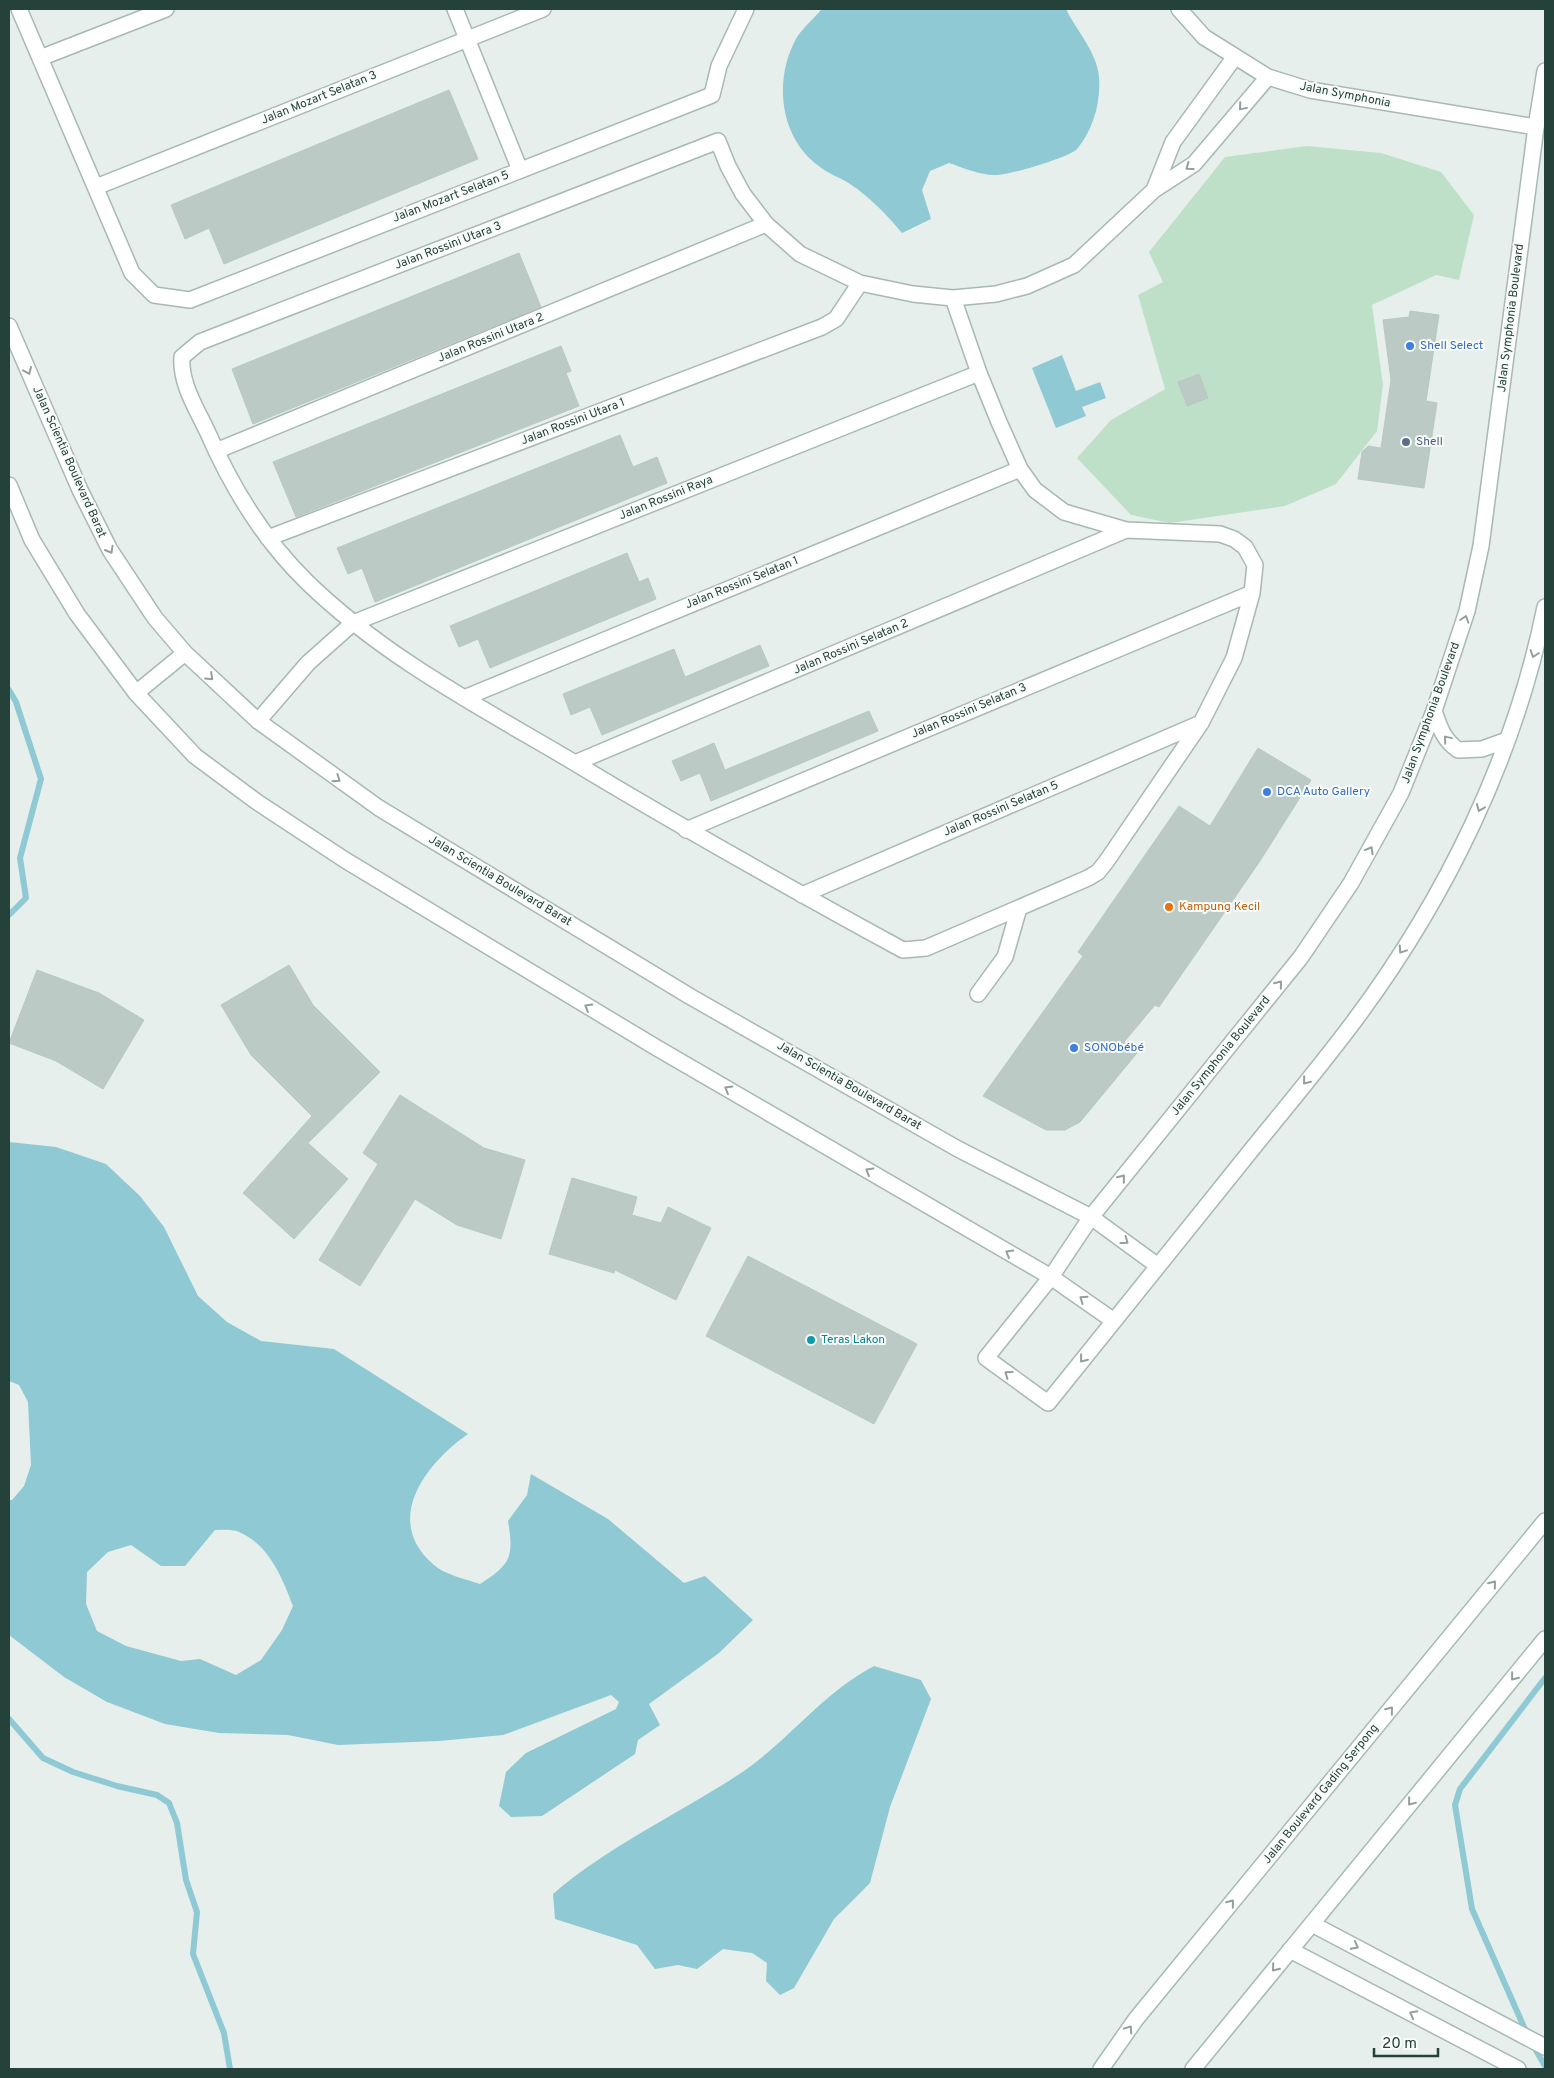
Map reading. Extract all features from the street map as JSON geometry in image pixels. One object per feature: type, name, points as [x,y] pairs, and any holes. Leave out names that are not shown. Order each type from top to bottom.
[{"type":"street","points":[[19,9],[96,187]]},
{"type":"street","points":[[40,58],[166,9]]},
{"type":"street","points":[[455,9],[520,170]]},
{"type":"street","name":"Jalan Mozart Selatan 3","points":[[96,187],[543,9]]},
{"type":"street","name":"Jalan Mozart Selatan 5","points":[[96,187],[132,273],[154,295],[190,300],[712,95],[719,66],[746,9]]},
{"type":"street","name":"Jalan Symphonia","points":[[1179,9],[1204,37],[1234,58],[1268,77],[1310,90],[1536,127]]},
{"type":"street","points":[[1154,190],[1174,142],[1234,58]]},
{"type":"street","name":"Jalan Symphonia Boulevard","points":[[1114,1321],[1048,1403],[986,1358],[1051,1278],[1091,1216],[1301,956],[1351,883],[1401,793],[1434,711],[1468,611],[1482,546],[1536,127],[1545,71]]},
{"type":"street","points":[[766,224],[800,254],[860,283],[913,294],[953,298],[996,294],[1027,286],[1074,265],[1154,190],[1194,164],[1268,77]]},
{"type":"street","name":"Jalan Rossini Utara 3","points":[[216,451],[181,373],[182,357],[200,342],[718,141],[728,166],[743,194],[766,224]]},
{"type":"street","name":"Jalan Rossini Utara 2","points":[[216,451],[766,224]]},
{"type":"street","name":"Jalan Rossini Utara 1","points":[[268,538],[822,327],[836,319],[860,283]]},
{"type":"street","points":[[216,451],[244,504],[268,538],[306,581],[353,623],[414,668],[686,830],[903,950],[912,951],[926,948],[1098,872],[1201,723],[1234,658],[1252,593],[1255,565],[1245,547],[1234,539],[1220,534],[1126,530],[1064,512],[1035,490],[1020,469],[979,373],[953,298]]},
{"type":"street","name":"Jalan Scientia Boulevard Barat","points":[[9,326],[80,490],[110,550],[155,618],[185,653],[258,721],[379,808],[691,997],[958,1149],[1091,1216],[1158,1266]]},
{"type":"street","name":"Jalan Rossini Raya","points":[[258,721],[308,663],[353,623],[979,373]]},
{"type":"street","name":"Jalan Rossini Selatan 1","points":[[464,698],[1020,469]]},
{"type":"street","points":[[9,485],[32,540],[77,614],[136,693],[195,756],[257,802],[345,860],[657,1048],[1051,1278],[1114,1321],[1356,1020],[1411,937],[1466,842],[1507,740],[1539,638],[1545,607]]},
{"type":"street","name":"Jalan Rossini Selatan 2","points":[[575,763],[1126,530]]},
{"type":"street","name":"Jalan Rossini Selatan 3","points":[[686,830],[1252,593]]},
{"type":"street","points":[[136,693],[185,653]]},
{"type":"street","points":[[1434,711],[1441,733],[1447,742],[1458,750],[1482,749],[1507,740]]},
{"type":"street","name":"Jalan Rossini Selatan 5","points":[[802,895],[1201,723]]},
{"type":"street","points":[[978,994],[1005,957],[1019,908]]},
{"type":"street","name":"Jalan Boulevard Gading Serpong","points":[[1101,2069],[1136,2019],[1545,1521]]},
{"type":"street","points":[[1193,2069],[1545,1639]]},
{"type":"street","points":[[1312,1924],[1545,2047]]},
{"type":"street","points":[[1290,1950],[1518,2069]]},
{"type":"green space","points":[[1307,146],[1381,153],[1441,172],[1474,215],[1459,280],[1436,275],[1372,305],[1383,385],[1377,431],[1336,484],[1285,506],[1170,523],[1131,515],[1077,458],[1111,420],[1165,389],[1138,295],[1163,282],[1149,252],[1225,157]]},
{"type":"water","points":[[822,9],[1066,9],[1090,50],[1097,68],[1099,96],[1092,124],[1077,149],[1052,161],[1026,169],[991,175],[949,163],[930,171],[922,190],[931,219],[902,233],[865,195],[806,155],[788,124],[784,107],[783,89],[789,53],[797,37]]},
{"type":"water","points":[[1062,355],[1076,391],[1100,382],[1106,398],[1082,407],[1086,416],[1056,428],[1032,368]]},
{"type":"water","points":[[9,1142],[56,1147],[106,1164],[140,1196],[164,1227],[198,1296],[227,1322],[261,1341],[334,1349],[468,1434],[437,1461],[415,1494],[411,1512],[411,1530],[419,1548],[434,1565],[450,1574],[480,1584],[498,1571],[504,1565],[510,1551],[511,1543],[508,1521],[527,1495],[531,1474],[608,1519],[684,1583],[705,1576],[753,1620],[719,1653],[649,1704],[660,1725],[638,1740],[635,1754],[542,1816],[511,1817],[499,1806],[506,1772],[526,1753],[616,1709],[619,1702],[611,1695],[503,1735],[439,1741],[338,1745],[288,1735],[219,1733],[165,1724],[107,1702],[64,1677],[9,1635],[9,1500],[12,1500],[24,1486],[31,1465],[28,1402],[19,1385],[9,1381]],"holes":[[[215,1530],[239,1532],[259,1545],[279,1573],[293,1606],[282,1630],[261,1660],[236,1675],[200,1659],[181,1661],[126,1646],[97,1631],[86,1604],[87,1572],[108,1552],[131,1545],[161,1566],[185,1566]]]},
{"type":"water","points":[[874,1666],[921,1680],[931,1699],[890,1807],[870,1883],[834,1919],[794,1988],[780,1995],[766,1981],[767,1963],[752,1953],[723,1949],[697,1969],[678,1965],[655,1969],[637,1945],[555,1919],[553,1894],[575,1876],[622,1844],[744,1771],[777,1745],[839,1689]]},
{"type":"building","points":[[449,90],[478,159],[224,264],[209,228],[185,239],[171,205]]},
{"type":"building","points":[[519,253],[541,307],[253,424],[232,369]]},
{"type":"building","points":[[1410,311],[1439,315],[1426,401],[1437,403],[1424,488],[1358,479],[1362,452],[1368,446],[1381,448],[1391,380],[1383,320],[1409,317]]},
{"type":"building","points":[[561,346],[571,371],[566,373],[579,406],[296,517],[273,462]]},
{"type":"building","points":[[1199,374],[1208,398],[1187,406],[1178,382]]},
{"type":"building","points":[[620,435],[633,467],[657,457],[667,483],[375,602],[362,568],[348,574],[337,548]]},
{"type":"building","points":[[627,553],[639,582],[648,578],[656,599],[490,668],[478,639],[459,647],[450,626]]},
{"type":"building","points":[[760,645],[769,666],[602,735],[590,707],[571,715],[563,694],[674,649],[685,677]]},
{"type":"building","points":[[869,711],[878,731],[711,801],[700,773],[681,781],[672,761],[714,743],[725,770]]},
{"type":"building","points":[[1258,748],[1311,780],[1260,861],[1159,1007],[1155,1005],[1124,1042],[1137,1053],[1080,1122],[1065,1130],[1046,1130],[983,1096],[1083,956],[1078,952],[1179,806],[1210,826]]},
{"type":"building","points":[[289,965],[313,1005],[380,1072],[308,1143],[348,1179],[294,1239],[243,1193],[312,1116],[251,1055],[221,1005]]},
{"type":"building","points":[[37,970],[99,993],[144,1020],[103,1089],[56,1061],[9,1043]]},
{"type":"building","points":[[400,1095],[484,1148],[525,1160],[501,1239],[457,1225],[415,1199],[360,1286],[319,1260],[378,1164],[363,1153]]},
{"type":"building","points":[[572,1178],[637,1197],[632,1215],[661,1223],[668,1207],[711,1228],[676,1300],[615,1270],[614,1273],[549,1254]]},
{"type":"building","name":"Teras Lakon","points":[[748,1256],[917,1344],[874,1424],[706,1336]]},
{"type":"waterway","points":[[9,690],[16,702],[41,779],[20,858],[26,898],[9,915]]},
{"type":"waterway","points":[[1527,2034],[1472,1909],[1455,1805],[1460,1789],[1545,1678]]},
{"type":"waterway","points":[[9,1719],[43,1758],[73,1772],[117,1786],[157,1795],[169,1803],[177,1823],[186,1880],[197,1912],[193,1954],[224,2033],[230,2069]]},
{"type":"waterway","points":[[1533,2045],[1545,2066]]},
{"type":"place","name":"Shell Select","points":[[1410,346]]},
{"type":"place","name":"Shell","points":[[1406,442]]},
{"type":"place","name":"DCA Auto Gallery","points":[[1267,792]]},
{"type":"place","name":"Kampung Kecil","points":[[1169,907]]},
{"type":"place","name":"SONObébé","points":[[1074,1048]]},
{"type":"place","name":"Teras Lakon","points":[[811,1340]]}]
